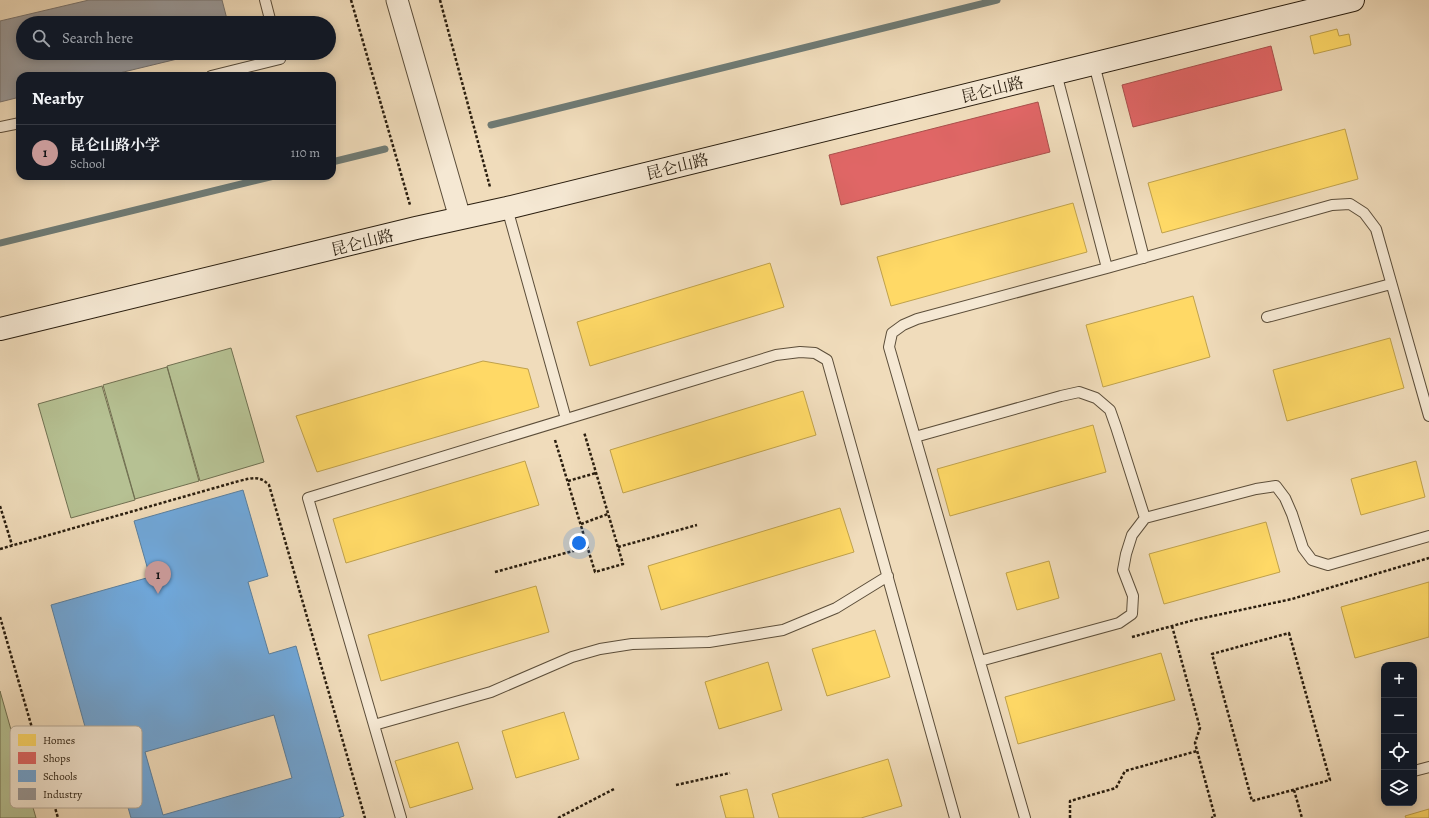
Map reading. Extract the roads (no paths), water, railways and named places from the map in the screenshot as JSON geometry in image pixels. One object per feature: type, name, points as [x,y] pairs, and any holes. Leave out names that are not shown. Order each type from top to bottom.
[{"type":"street","points":[[397,0],[460,218]]},
{"type":"street","name":"昆仑山路","points":[[0,330],[1353,0]]},
{"type":"lane","points":[[265,0],[269,16]]},
{"type":"lane","points":[[226,72],[276,60]]},
{"type":"lane","points":[[1094,64],[1144,258]]},
{"type":"lane","points":[[1056,73],[1107,268]]},
{"type":"lane","points":[[0,128],[16,124]]},
{"type":"lane","points":[[1025,818],[889,347],[892,333],[903,325],[917,319],[1144,258],[1332,205],[1350,204],[1364,213],[1376,229],[1429,416]]},
{"type":"lane","points":[[501,209],[566,419]]},
{"type":"lane","points":[[1267,317],[1391,284]]},
{"type":"lane","points":[[401,818],[308,498],[776,355],[800,352],[815,353],[827,360],[955,818]]},
{"type":"lane","points":[[915,437],[1079,392],[1096,398],[1110,410],[1144,518]]},
{"type":"lane","points":[[980,661],[1119,623],[1132,614],[1133,596],[1123,570],[1132,535],[1144,518],[1256,489],[1276,486],[1285,498],[1303,548],[1312,560],[1328,565],[1429,536]]},
{"type":"lane","points":[[374,725],[491,692],[572,657],[600,649],[632,644],[709,642],[783,630],[836,608],[888,576]]},
{"type":"lane","points":[[1417,770],[1429,767]]},
{"type":"waterway","points":[[491,125],[997,0]]},
{"type":"waterway","points":[[336,161],[385,149]]},
{"type":"waterway","points":[[0,243],[258,180]]},
{"type":"place","name":"昆仑山路小学","points":[[158,594]]}]
